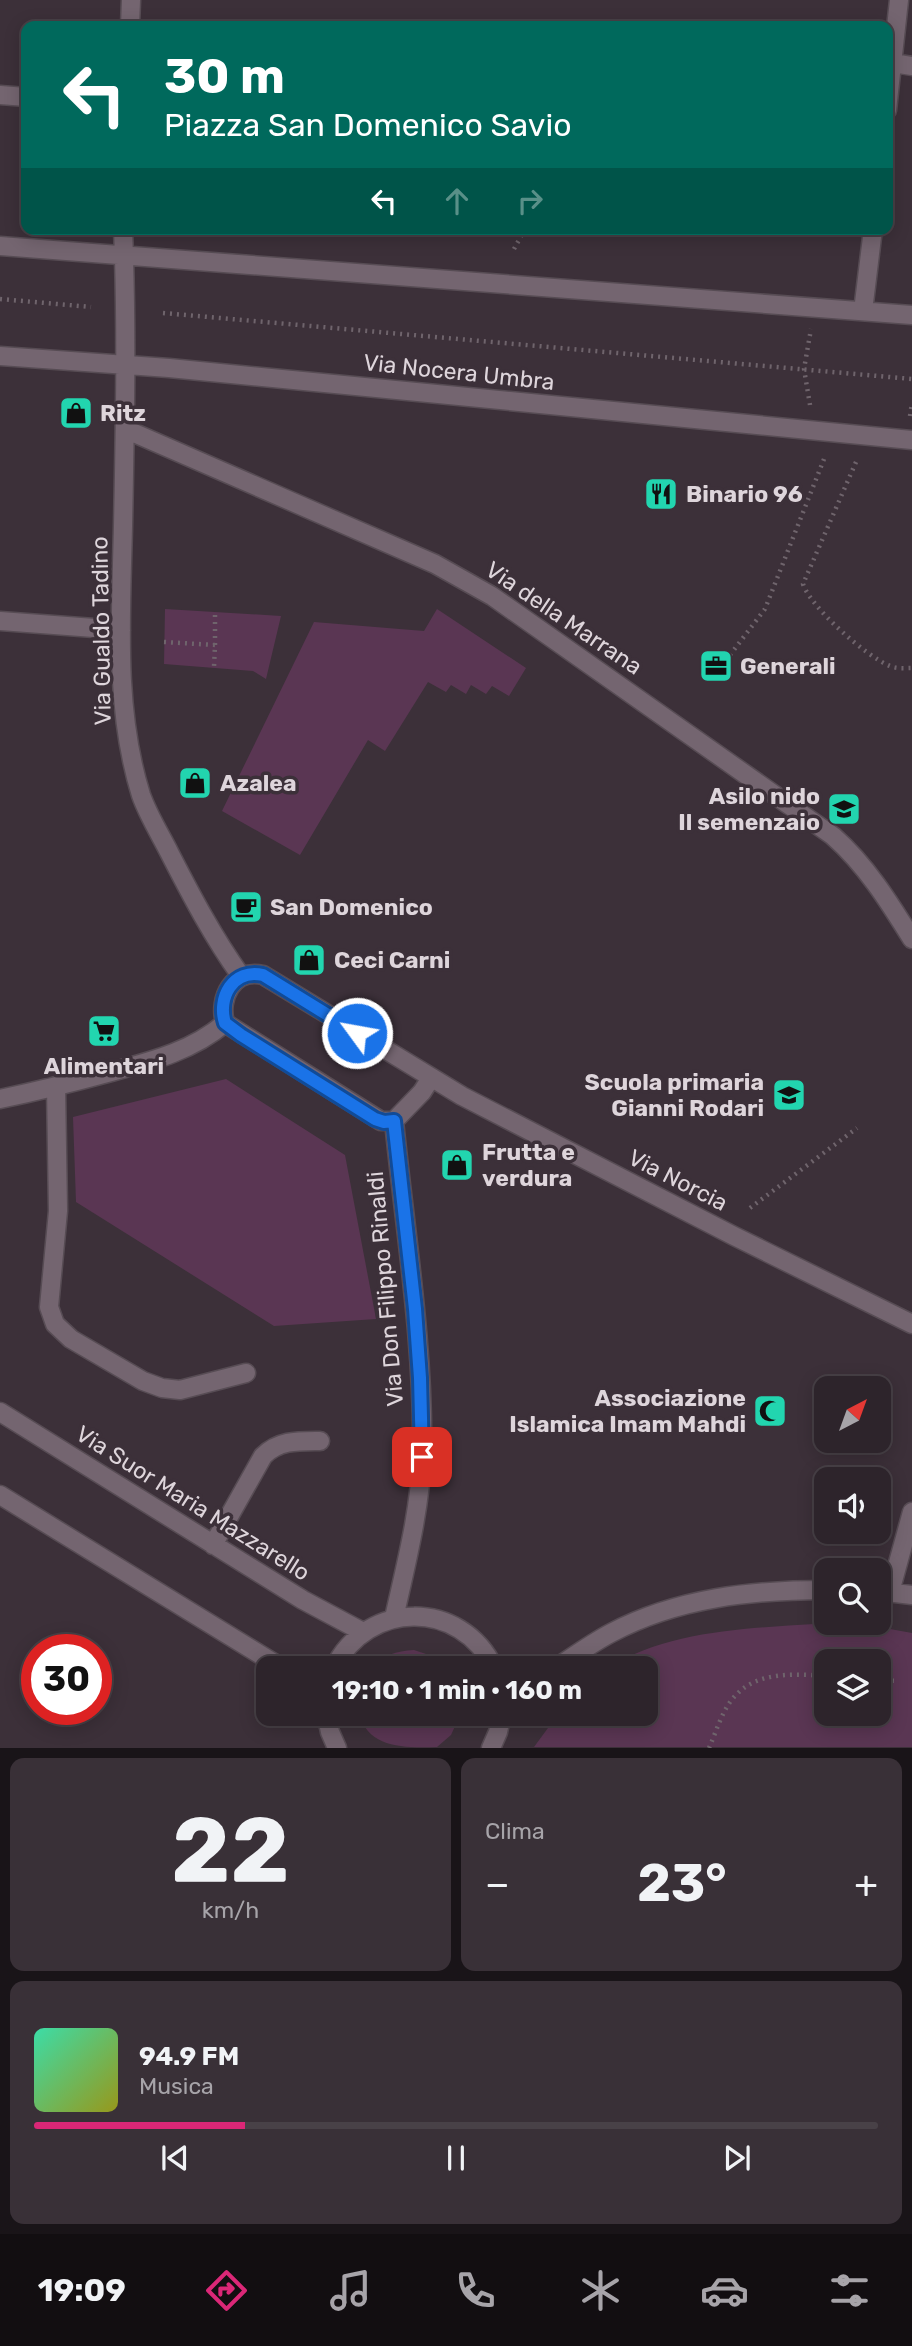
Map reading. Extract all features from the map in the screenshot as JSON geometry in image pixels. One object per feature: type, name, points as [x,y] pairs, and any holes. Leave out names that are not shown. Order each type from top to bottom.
[{"type":"street","points":[[130,21],[131,0]]},
{"type":"street","points":[[900,0],[893,63],[912,66]]},
{"type":"street","points":[[0,95],[21,97]]},
{"type":"street","name":"Via Gualdo Tadino","points":[[123,235],[125,429],[121,630],[125,717],[142,798],[189,892],[242,976]]},
{"type":"street","points":[[863,311],[872,235]]},
{"type":"street","points":[[0,246],[912,315]]},
{"type":"street","name":"Via Nocera Umbra","points":[[0,356],[125,364],[912,440]]},
{"type":"street","name":"Via della Marrana","points":[[125,429],[435,564],[492,596],[833,836],[868,872],[912,939]]},
{"type":"street","points":[[0,621],[121,630]]},
{"type":"street","name":"Via Norcia","points":[[242,976],[248,973],[263,975],[428,1076],[734,1236],[912,1324]]},
{"type":"street","points":[[242,976],[231,986],[222,1005],[225,1023],[375,1119],[394,1121],[422,1092],[428,1076]]},
{"type":"street","points":[[0,1099],[148,1062],[186,1049],[207,1038],[225,1023]]},
{"type":"street","points":[[56,1087],[58,1211],[49,1307],[55,1324],[71,1339],[143,1381],[173,1391],[246,1373]]},
{"type":"street","name":"Via Don Filippo Rinaldi","points":[[394,1121],[415,1309],[422,1447],[413,1536],[394,1618]]},
{"type":"street","name":"Via Suor Maria Mazzarello","points":[[0,1412],[303,1600],[363,1632]]},
{"type":"street","points":[[213,1545],[263,1456],[269,1450],[285,1442],[320,1441]]},
{"type":"street","points":[[0,1495],[262,1656]]},
{"type":"street","points":[[891,1571],[912,1512]]},
{"type":"street","points":[[575,1656],[611,1633],[682,1606],[756,1592],[814,1590]]},
{"type":"street","points":[[891,1592],[912,1595]]},
{"type":"street","points":[[341,1656],[363,1632],[377,1624],[394,1618],[423,1616],[458,1628],[480,1645],[487,1656]]},
{"type":"street","points":[[491,1748],[499,1726]]},
{"type":"street","points":[[317,1748],[334,1742]]},
{"type":"path","points":[[514,249],[522,235]]},
{"type":"path","points":[[0,299],[91,307]]},
{"type":"path","points":[[163,313],[912,379]]},
{"type":"path","points":[[810,405],[804,369],[812,321]]},
{"type":"path","points":[[910,419],[912,403]]},
{"type":"path","points":[[730,656],[765,609],[824,459]]},
{"type":"path","points":[[856,462],[803,584],[814,604],[868,654],[892,667],[912,668]]},
{"type":"path","points":[[214,667],[215,612]]},
{"type":"path","points":[[164,642],[215,645]]},
{"type":"path","points":[[750,1208],[857,1128]]},
{"type":"path","points":[[709,1748],[737,1693],[759,1681],[787,1674],[814,1675]]},
{"type":"path","points":[[891,1681],[897,1681]]},
{"type":"shaded area","points":[[165,609],[281,616],[266,679],[253,671],[164,664]]},
{"type":"shaded area","points":[[437,609],[526,668],[509,696],[492,686],[486,694],[471,685],[466,694],[451,685],[446,692],[428,682],[385,751],[368,740],[300,855],[222,811],[314,622],[424,631]]},
{"type":"shaded area","points":[[226,1079],[345,1155],[376,1319],[274,1326],[76,1202],[73,1117]]},
{"type":"shaded area","points":[[814,1624],[814,1635],[891,1635],[891,1629],[912,1633],[912,1747],[534,1747],[549,1726],[658,1726],[658,1656],[631,1656],[681,1639],[735,1630]]},
{"type":"shaded area","points":[[414,1650],[432,1656],[387,1656]]},
{"type":"shaded area","points":[[365,1726],[455,1726],[451,1735],[437,1747],[388,1744],[370,1733]]},
{"type":"place","name":"Ritz","points":[[76,413]]},
{"type":"place","name":"Binario 96","points":[[661,494]]},
{"type":"place","name":"Generali","points":[[716,666]]},
{"type":"place","name":"Azalea","points":[[195,783]]},
{"type":"place","name":"Asilo nido Il semenzaio","points":[[844,809]]},
{"type":"place","name":"San Domenico","points":[[246,907]]},
{"type":"place","name":"Ceci Carni","points":[[309,960]]},
{"type":"place","name":"Alimentari","points":[[104,1031]]},
{"type":"place","name":"Scuola primaria Gianni Rodari","points":[[789,1095]]},
{"type":"place","name":"Frutta e verdura","points":[[457,1165]]},
{"type":"place","name":"Associazione Islamica Imam Mahdi","points":[[770,1411]]},
{"type":"route","points":[[357,1033],[263,975],[254,973],[248,973],[236,981],[222,1005],[225,1023],[241,1035],[375,1119],[394,1121],[415,1309],[422,1457]]}]
